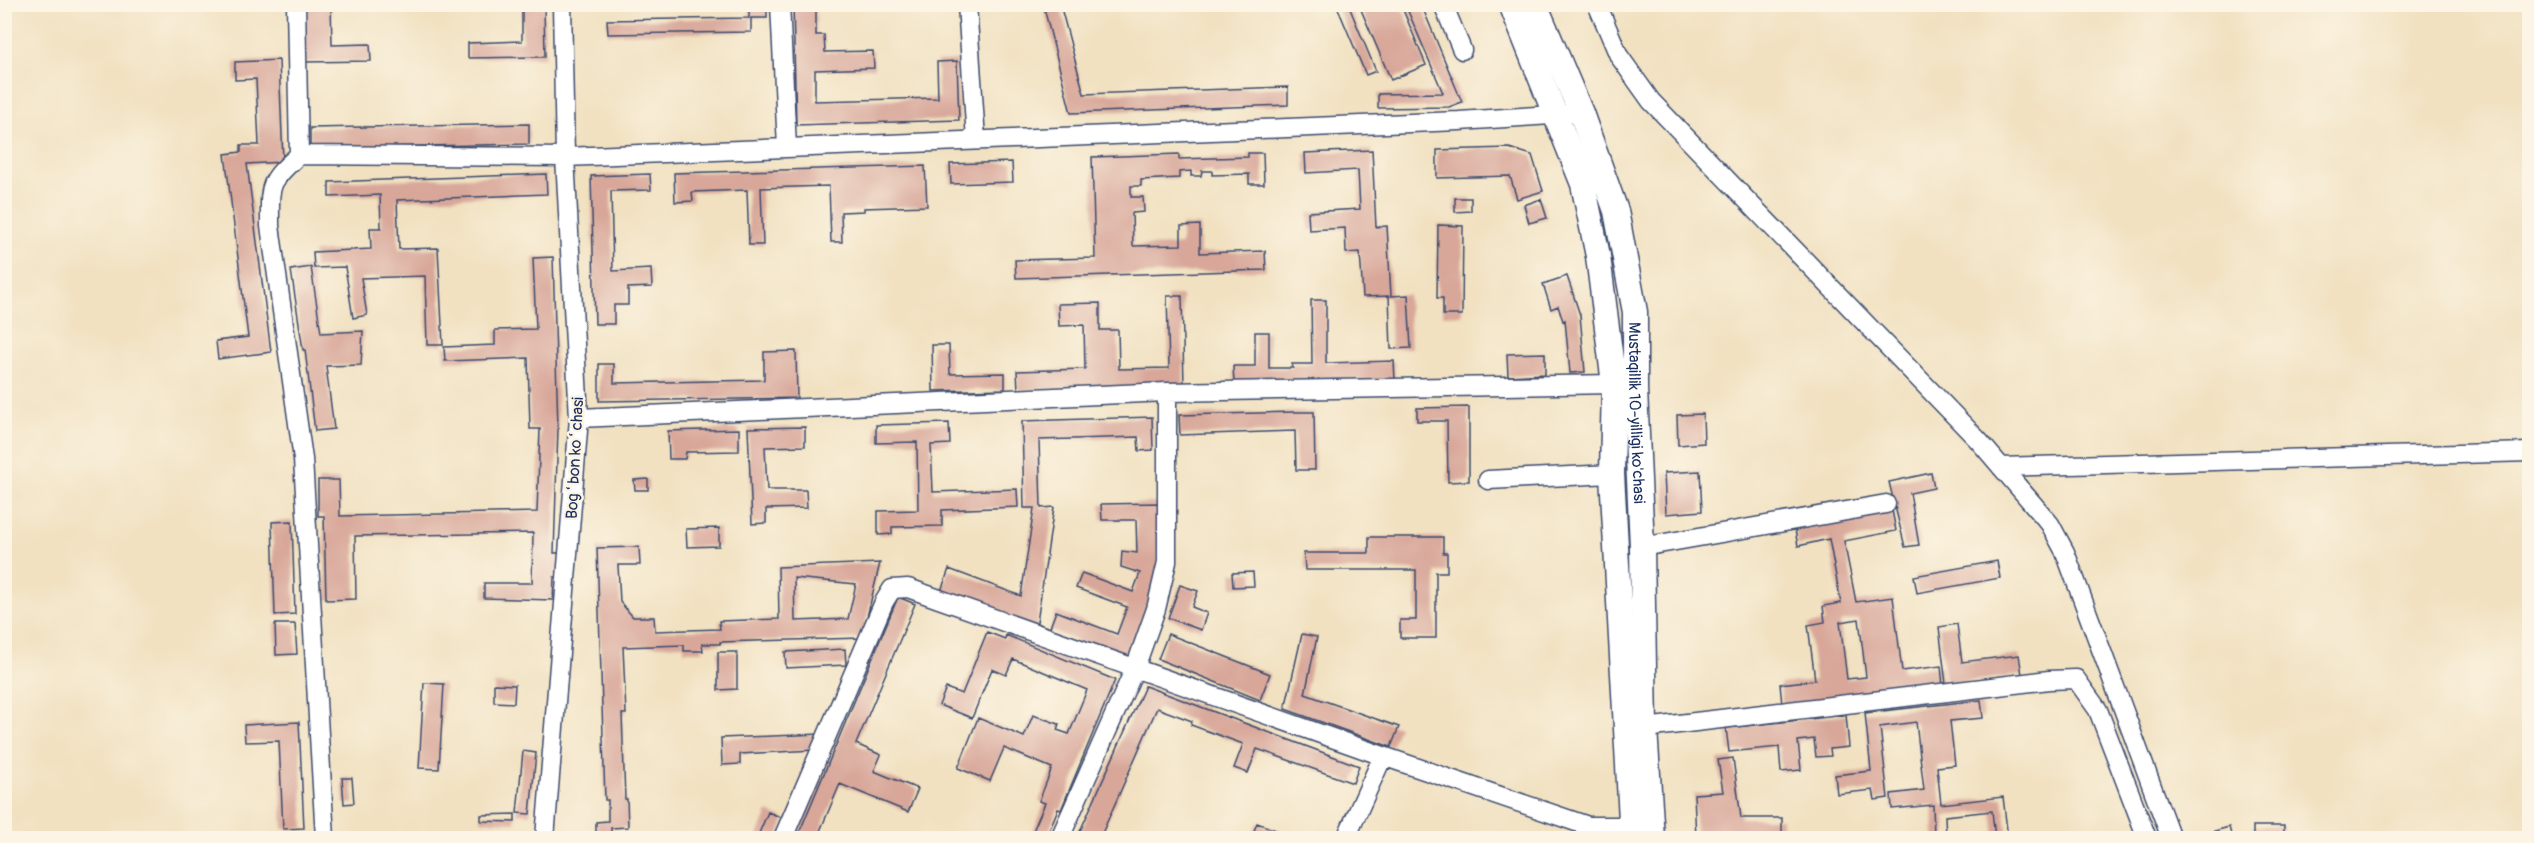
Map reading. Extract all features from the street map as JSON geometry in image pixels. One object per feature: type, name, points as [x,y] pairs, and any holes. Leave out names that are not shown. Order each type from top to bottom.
[{"type":"main road","name":"Mustaqillik 10-yilligi ko'chasi","points":[[1511,4],[1584,184],[1598,256],[1614,384],[1612,474],[1632,832]]},
{"type":"main road","name":"Mustaqillik 10-yilligi ko'chasi","points":[[1534,4],[1581,113],[1616,211],[1635,312],[1635,389],[1642,547],[1645,728],[1652,838]]},
{"type":"street","points":[[296,4],[299,155]]},
{"type":"street","name":"Bogʻbon koʻchasi","points":[[545,838],[579,418],[565,157],[562,4]]},
{"type":"street","points":[[780,4],[787,148]]},
{"type":"street","points":[[967,4],[976,140]]},
{"type":"street","points":[[1443,4],[1462,50]]},
{"type":"street","points":[[1597,4],[1619,56],[1651,101],[2001,467],[2050,524],[2065,552],[2171,838]]},
{"type":"street","points":[[325,838],[303,459],[270,226],[270,191],[277,174],[299,155],[565,157],[1581,113]]},
{"type":"street","points":[[579,418],[1167,392],[1614,384]]},
{"type":"street","points":[[1060,838],[1135,668],[1156,609],[1167,562],[1167,392]]},
{"type":"street","points":[[2001,467],[2529,452]]},
{"type":"street","points":[[1488,480],[1612,474]]},
{"type":"street","points":[[1642,547],[1886,504]]},
{"type":"street","points":[[783,838],[884,602],[892,589],[908,588],[1588,826],[1632,832]]},
{"type":"street","points":[[1645,728],[2049,680],[2076,679],[2098,710],[2147,838]]},
{"type":"street","points":[[1346,838],[1383,756]]},
{"type":"building","points":[[304,4],[331,4],[332,45],[370,44],[371,61],[305,62]]},
{"type":"building","points":[[749,4],[767,4],[767,18],[751,18],[751,32],[608,34],[607,20],[749,18]]},
{"type":"building","points":[[793,4],[816,4],[816,35],[824,35],[825,52],[873,51],[874,68],[815,70],[815,101],[938,98],[937,62],[957,61],[959,120],[796,125]]},
{"type":"building","points":[[1043,4],[1060,4],[1084,94],[1288,87],[1288,105],[1071,113]]},
{"type":"building","points":[[1336,4],[1348,4],[1376,71],[1366,75]]},
{"type":"building","points":[[1405,4],[1421,4],[1462,102],[1449,107],[1378,108],[1378,94],[1443,93]]},
{"type":"building","points":[[522,5],[544,5],[545,57],[468,58],[468,43],[522,41]]},
{"type":"building","points":[[1359,5],[1401,5],[1426,65],[1391,80]]},
{"type":"building","points":[[279,60],[283,162],[247,164],[271,352],[218,359],[216,341],[248,337],[225,154],[241,152],[241,145],[259,145],[256,79],[235,80],[235,62]]},
{"type":"building","points":[[529,124],[529,144],[310,148],[310,128]]},
{"type":"building","points":[[1509,148],[1532,155],[1543,191],[1517,199],[1510,176],[1437,178],[1437,150]]},
{"type":"building","points":[[1372,150],[1376,227],[1387,226],[1391,296],[1408,295],[1411,348],[1391,349],[1389,296],[1363,297],[1360,252],[1346,253],[1345,228],[1309,230],[1308,212],[1360,209],[1358,170],[1306,173],[1305,153]]},
{"type":"building","points":[[1248,153],[1263,153],[1264,184],[1249,184],[1249,174],[1212,175],[1212,171],[1202,171],[1201,176],[1191,176],[1191,171],[1179,172],[1179,178],[1141,180],[1141,186],[1131,186],[1131,197],[1143,197],[1144,212],[1132,213],[1133,246],[1181,245],[1181,226],[1200,225],[1200,253],[1265,251],[1266,270],[1016,278],[1015,260],[1095,258],[1092,157],[1179,154],[1179,159],[1248,157]]},
{"type":"building","points":[[1012,162],[1013,182],[951,184],[950,164]]},
{"type":"building","points":[[925,166],[927,206],[864,208],[864,211],[841,212],[842,242],[831,242],[829,186],[761,188],[763,245],[749,245],[747,190],[692,192],[693,201],[675,202],[674,173]]},
{"type":"building","points":[[546,174],[547,194],[397,200],[399,249],[438,248],[443,345],[427,345],[425,276],[361,278],[367,315],[353,318],[345,267],[314,268],[313,252],[371,249],[370,228],[381,228],[380,195],[329,197],[329,182]]},
{"type":"building","points":[[650,174],[651,190],[611,191],[613,271],[651,269],[652,287],[628,288],[628,305],[614,305],[614,324],[595,324],[591,176]]},
{"type":"building","points":[[1455,198],[1471,198],[1471,211],[1455,212]]},
{"type":"building","points":[[1541,199],[1547,218],[1529,223],[1524,205]]},
{"type":"building","points":[[1438,225],[1463,226],[1462,315],[1443,315],[1443,298],[1437,298]]},
{"type":"building","points":[[553,257],[558,428],[554,553],[563,553],[562,577],[554,577],[553,600],[484,598],[484,583],[532,583],[533,533],[355,536],[356,599],[326,600],[324,516],[318,516],[318,480],[339,480],[340,516],[537,512],[540,429],[530,429],[528,358],[445,361],[444,347],[495,345],[495,330],[536,329],[533,258]]},
{"type":"building","points":[[311,267],[321,333],[363,331],[361,365],[326,366],[334,429],[315,431],[305,350],[303,350],[291,270]]},
{"type":"building","points":[[1567,276],[1580,315],[1585,372],[1570,373],[1565,320],[1563,321],[1558,306],[1551,309],[1543,284]]},
{"type":"building","points":[[1167,296],[1182,296],[1184,386],[1018,390],[1017,371],[1085,369],[1084,325],[1059,326],[1058,304],[1100,303],[1100,330],[1118,330],[1119,369],[1169,368]]},
{"type":"building","points":[[1311,300],[1326,300],[1326,363],[1394,361],[1395,380],[1234,383],[1233,366],[1255,366],[1255,332],[1269,332],[1269,368],[1293,368],[1292,364],[1312,364]]},
{"type":"building","points":[[932,345],[949,345],[950,374],[1005,373],[1005,389],[933,391]]},
{"type":"building","points":[[796,351],[797,398],[599,401],[599,364],[614,364],[614,383],[764,380],[764,352]]},
{"type":"building","points":[[1545,353],[1545,374],[1508,376],[1507,354]]},
{"type":"building","points":[[1469,407],[1469,481],[1448,482],[1447,421],[1417,421],[1417,408]]},
{"type":"building","points":[[1314,412],[1315,470],[1296,470],[1295,431],[1180,435],[1179,415]]},
{"type":"building","points":[[1703,414],[1704,443],[1678,445],[1677,415]]},
{"type":"building","points":[[1152,417],[1153,450],[1139,451],[1138,437],[1039,440],[1041,508],[1054,507],[1036,629],[941,591],[949,569],[1021,596],[1034,508],[1024,508],[1022,421]]},
{"type":"building","points":[[949,423],[950,444],[931,445],[933,492],[1017,489],[1018,507],[942,510],[942,526],[892,527],[892,534],[878,535],[878,511],[918,510],[917,442],[876,443],[876,425]]},
{"type":"building","points":[[805,427],[805,446],[765,447],[767,490],[806,490],[807,508],[766,509],[766,523],[752,524],[748,428]]},
{"type":"building","points":[[739,429],[739,451],[686,452],[685,459],[669,459],[668,431]]},
{"type":"building","points":[[1700,471],[1702,511],[1666,514],[1664,473]]},
{"type":"building","points":[[1931,473],[1934,488],[1910,493],[1919,545],[1905,547],[1889,482]]},
{"type":"building","points":[[648,479],[648,490],[635,490],[634,480]]},
{"type":"building","points":[[1158,503],[1159,574],[1129,660],[1049,630],[1056,611],[1117,634],[1127,607],[1076,588],[1082,573],[1133,592],[1140,573],[1121,567],[1122,551],[1137,553],[1136,520],[1102,520],[1101,504]]},
{"type":"building","points":[[1892,510],[1896,531],[1844,541],[1856,602],[1893,597],[1902,671],[1941,666],[1943,686],[1782,705],[1780,684],[1815,680],[1808,625],[1825,622],[1823,606],[1841,603],[1829,539],[1798,546],[1795,530]],"holes":[[[1859,619],[1866,677],[1847,679],[1840,622]]]},
{"type":"building","points":[[292,521],[295,614],[275,615],[272,522]]},
{"type":"building","points":[[719,528],[719,546],[687,547],[686,529]]},
{"type":"building","points":[[1369,537],[1443,537],[1443,553],[1447,553],[1447,572],[1436,572],[1436,638],[1400,638],[1400,620],[1416,620],[1416,570],[1305,570],[1304,553],[1369,553]]},
{"type":"building","points":[[639,547],[640,565],[618,565],[620,602],[633,617],[654,617],[655,631],[720,629],[719,621],[779,619],[778,567],[880,563],[862,638],[720,642],[720,644],[702,644],[703,651],[684,651],[684,645],[623,647],[626,714],[622,714],[628,827],[611,828],[611,838],[596,838],[596,822],[608,821],[608,800],[605,800],[597,548]],"holes":[[[794,578],[856,584],[848,619],[795,621]]]},
{"type":"building","points":[[1997,561],[2000,578],[1917,593],[1914,576]]},
{"type":"building","points":[[1253,572],[1254,586],[1233,587],[1232,573]]},
{"type":"building","points":[[1180,585],[1198,591],[1192,607],[1207,613],[1201,630],[1168,618]]},
{"type":"building","points":[[898,597],[915,604],[856,744],[881,755],[874,771],[918,789],[908,812],[840,784],[817,838],[797,838]]},
{"type":"building","points":[[275,624],[295,624],[297,654],[276,655]]},
{"type":"building","points":[[1957,624],[1962,662],[2019,655],[2022,675],[1946,684],[1939,627]]},
{"type":"building","points":[[987,632],[1005,639],[1006,635],[1115,680],[1061,810],[1058,809],[1046,838],[1030,838],[1045,803],[1039,801],[1052,768],[1004,748],[990,781],[958,768],[978,718],[1024,737],[1033,715],[1059,724],[1057,730],[1069,734],[1087,690],[1013,659],[1006,675],[992,669],[972,718],[939,705],[946,688],[962,694]]},
{"type":"building","points":[[1168,634],[1270,674],[1260,700],[1158,659]]},
{"type":"building","points":[[1302,634],[1317,637],[1305,694],[1399,727],[1391,747],[1285,709]]},
{"type":"building","points":[[845,649],[846,665],[786,668],[785,652]]},
{"type":"building","points":[[718,652],[737,652],[737,689],[718,690]]},
{"type":"building","points":[[424,683],[444,684],[439,769],[419,768]]},
{"type":"building","points":[[494,684],[515,685],[514,703],[494,702]]},
{"type":"building","points":[[1145,686],[1359,766],[1353,783],[1257,749],[1248,773],[1234,768],[1243,744],[1191,725],[1192,721],[1157,708],[1100,838],[1077,838]]},
{"type":"building","points":[[1981,700],[1983,718],[1950,721],[1955,765],[1937,767],[1941,804],[2003,797],[2008,838],[1995,838],[1992,811],[1945,816],[1946,838],[1934,838],[1933,805],[1892,809],[1891,794],[1924,790],[1916,722],[1880,727],[1888,798],[1875,800],[1873,790],[1837,794],[1835,775],[1871,771],[1865,713]]},
{"type":"building","points":[[1846,715],[1849,747],[1830,749],[1831,756],[1816,757],[1814,739],[1798,741],[1801,770],[1781,772],[1779,747],[1729,752],[1726,728]]},
{"type":"building","points":[[299,722],[304,828],[283,829],[279,741],[245,742],[244,725]]},
{"type":"building","points":[[821,734],[814,750],[740,754],[740,764],[722,765],[721,738]]},
{"type":"building","points":[[523,751],[536,753],[530,814],[517,813]]},
{"type":"building","points":[[1733,758],[1741,818],[1782,818],[1782,838],[1696,838],[1694,794],[1723,792],[1718,760]]},
{"type":"building","points":[[342,778],[352,778],[354,803],[344,804]]},
{"type":"building","points":[[768,812],[785,819],[777,838],[757,838]]},
{"type":"building","points":[[515,814],[515,822],[481,821],[481,815]]},
{"type":"building","points":[[1257,823],[1297,838],[1252,836]]},
{"type":"building","points":[[2253,826],[2284,826],[2284,838],[2253,838]]},
{"type":"building","points":[[2229,827],[2232,838],[2213,838],[2211,832]]}]
